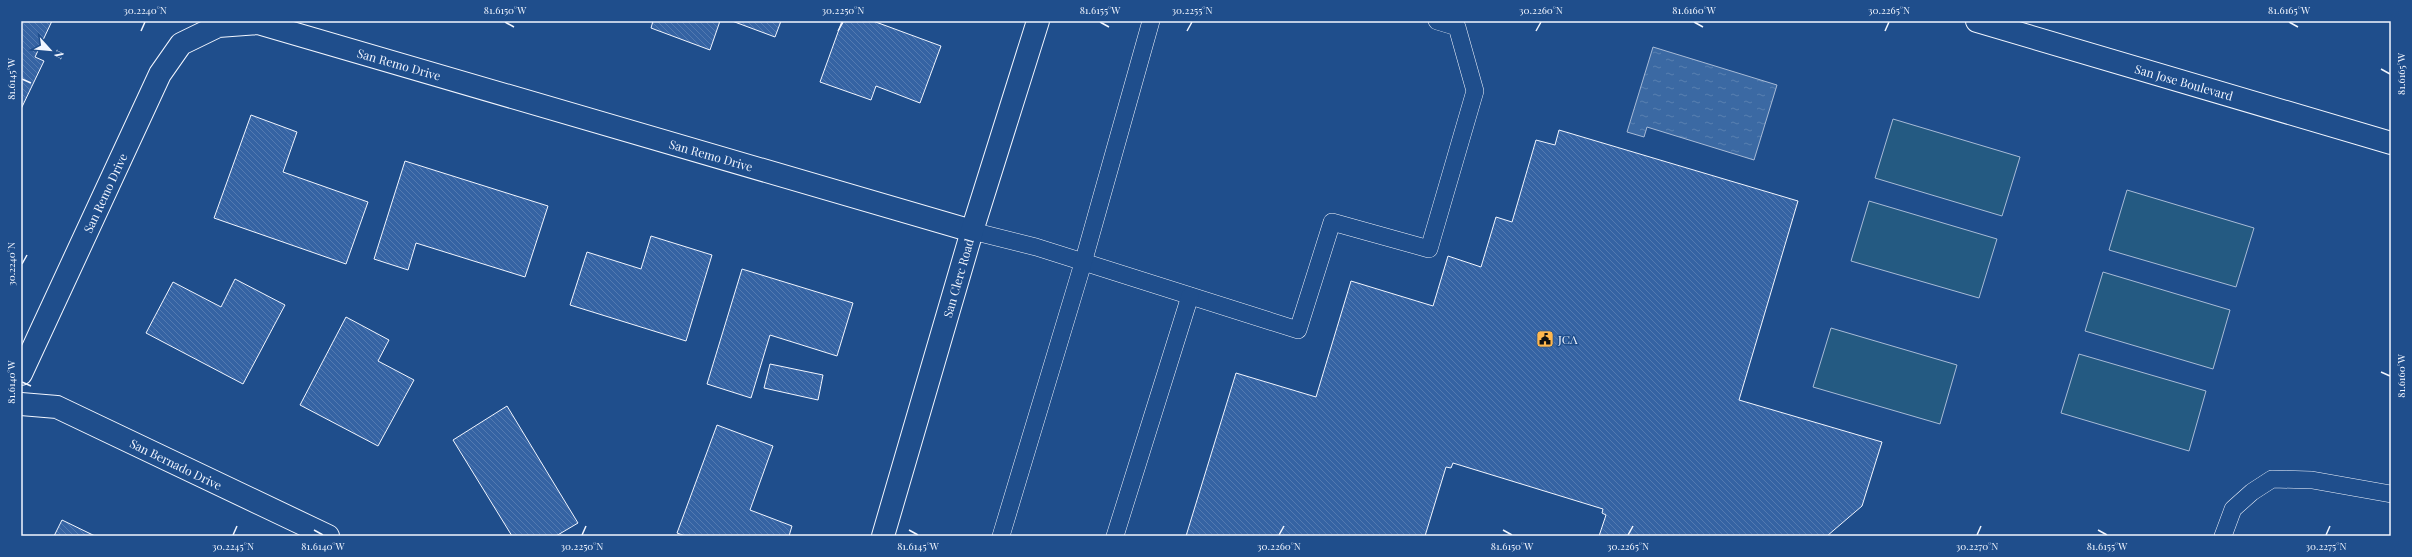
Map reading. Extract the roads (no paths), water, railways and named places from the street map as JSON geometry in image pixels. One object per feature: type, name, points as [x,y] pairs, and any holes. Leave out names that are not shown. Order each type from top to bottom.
[{"type":"street","name":"San Clerc Road","points":[[883,536],[972,231],[1038,21]]},
{"type":"street","name":"San Jose Boulevard","points":[[1977,21],[2391,143]]},
{"type":"street","name":"San Remo Drive","points":[[21,374],[160,74],[181,44],[218,26],[258,23],[972,231]]},
{"type":"street","name":"San Bernado Drive","points":[[21,404],[57,406],[328,536]]},
{"type":"lane","points":[[1001,536],[1083,263],[1151,21]]},
{"type":"lane","points":[[972,231],[1036,247],[1298,330],[1332,222],[1428,249],[1475,91],[1456,27],[1437,21]]},
{"type":"lane","points":[[1115,536],[1190,296]]},
{"type":"lane","points":[[2223,536],[2233,510],[2252,492],[2272,479],[2312,480],[2391,494]]},
{"type":"water","points":[[1653,47],[1777,85],[1754,160],[1647,127],[1644,137],[1627,132]]},
{"type":"place","name":"JCA","points":[[1545,339]]}]
